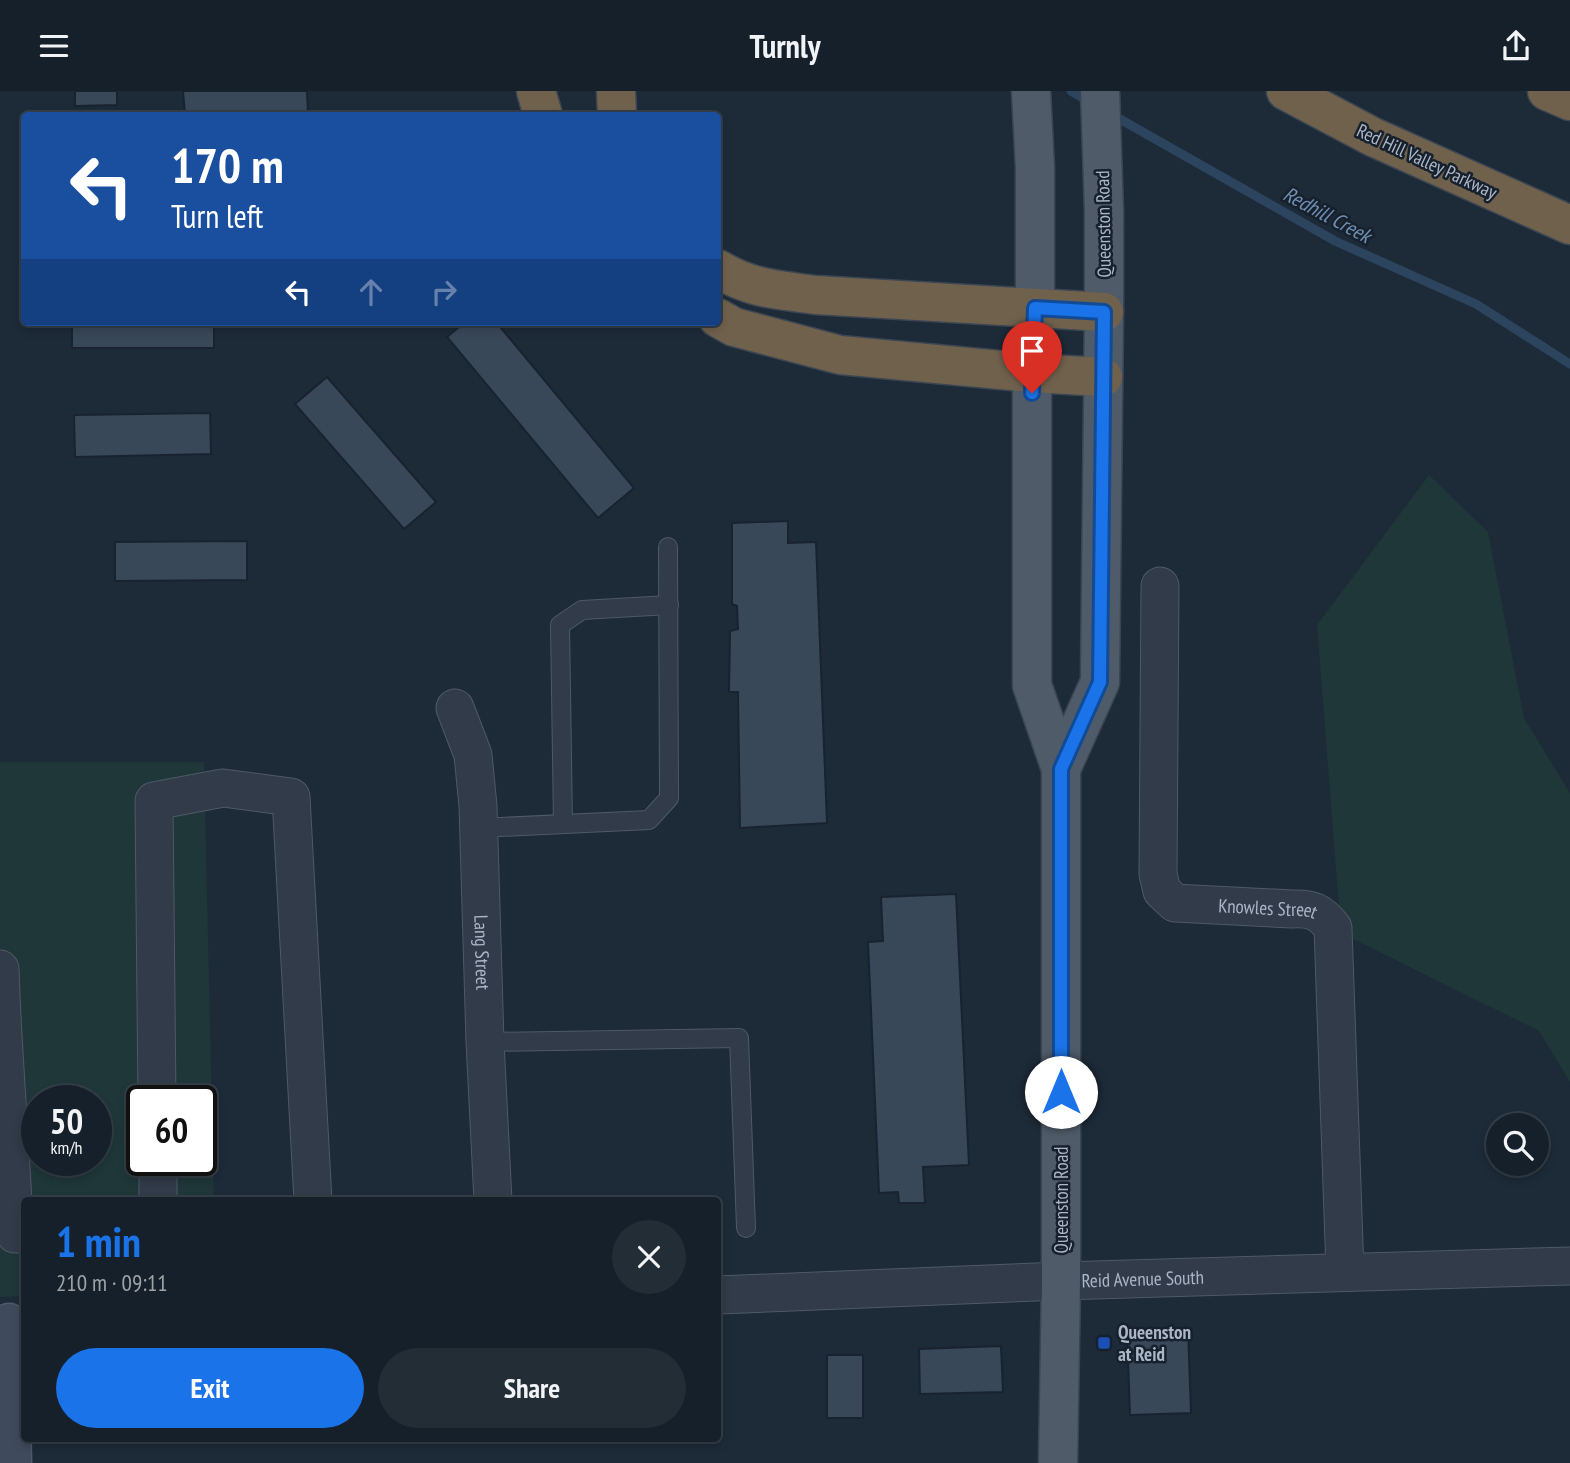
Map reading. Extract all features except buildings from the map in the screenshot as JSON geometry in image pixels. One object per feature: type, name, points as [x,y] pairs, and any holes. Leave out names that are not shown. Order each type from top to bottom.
[{"type":"highway","points":[[536,91],[541,112]]},
{"type":"highway","points":[[616,91],[617,112]]},
{"type":"highway","name":"Red Hill Valley Parkway","points":[[1286,91],[1373,137],[1570,225]]},
{"type":"highway","points":[[1547,91],[1570,101]]},
{"type":"highway","points":[[721,271],[737,281],[773,290],[816,295],[1104,312]]},
{"type":"highway","points":[[721,320],[734,327],[840,355],[1103,377]]},
{"type":"main road","name":"Queenston Road","points":[[1031,91],[1035,308],[1032,373],[1031,685],[1061,769],[1061,1281],[1058,1463]]},
{"type":"main road","name":"Queenston Road","points":[[1061,769],[1100,682],[1104,212],[1100,91]]},
{"type":"street","name":"Knowles Street","points":[[1160,586],[1158,874],[1162,891],[1175,903],[1308,908],[1323,915],[1333,928],[1345,1272]]},
{"type":"street","name":"Lang Street","points":[[455,708],[473,755],[479,828],[493,1197]]},
{"type":"street","points":[[157,1085],[153,801],[223,788],[291,797],[313,1197]]},
{"type":"street","points":[[0,969],[15,1234],[21,1234]]},
{"type":"street","points":[[158,1176],[158,1197]]},
{"type":"street","name":"Reid Avenue South","points":[[721,1295],[1061,1281],[1570,1266]]},
{"type":"street","points":[[11,1323],[12,1463]]},
{"type":"lane","points":[[479,828],[649,820],[669,798],[668,547]]},
{"type":"lane","points":[[563,824],[560,625],[582,610],[669,605]]},
{"type":"lane","points":[[485,1042],[739,1038],[746,1228]]},
{"type":"green space","points":[[1429,475],[1488,532],[1524,718],[1570,793],[1570,1082],[1539,1031],[1341,933],[1317,625]]},
{"type":"green space","points":[[0,762],[204,762],[211,1085],[126,1085],[126,1176],[213,1176],[214,1197],[21,1197],[21,1296],[0,1297]]},
{"type":"waterway","name":"Redhill Creek","points":[[1071,91],[1090,102]]},
{"type":"waterway","name":"Redhill Creek","points":[[1111,114],[1335,241],[1476,304],[1570,364]]},
{"type":"place","name":"Queenston at Reid","points":[[1104,1343]]},
{"type":"route","points":[[1032,393],[1035,308],[1104,312],[1100,682],[1061,769],[1061,1092]]}]
